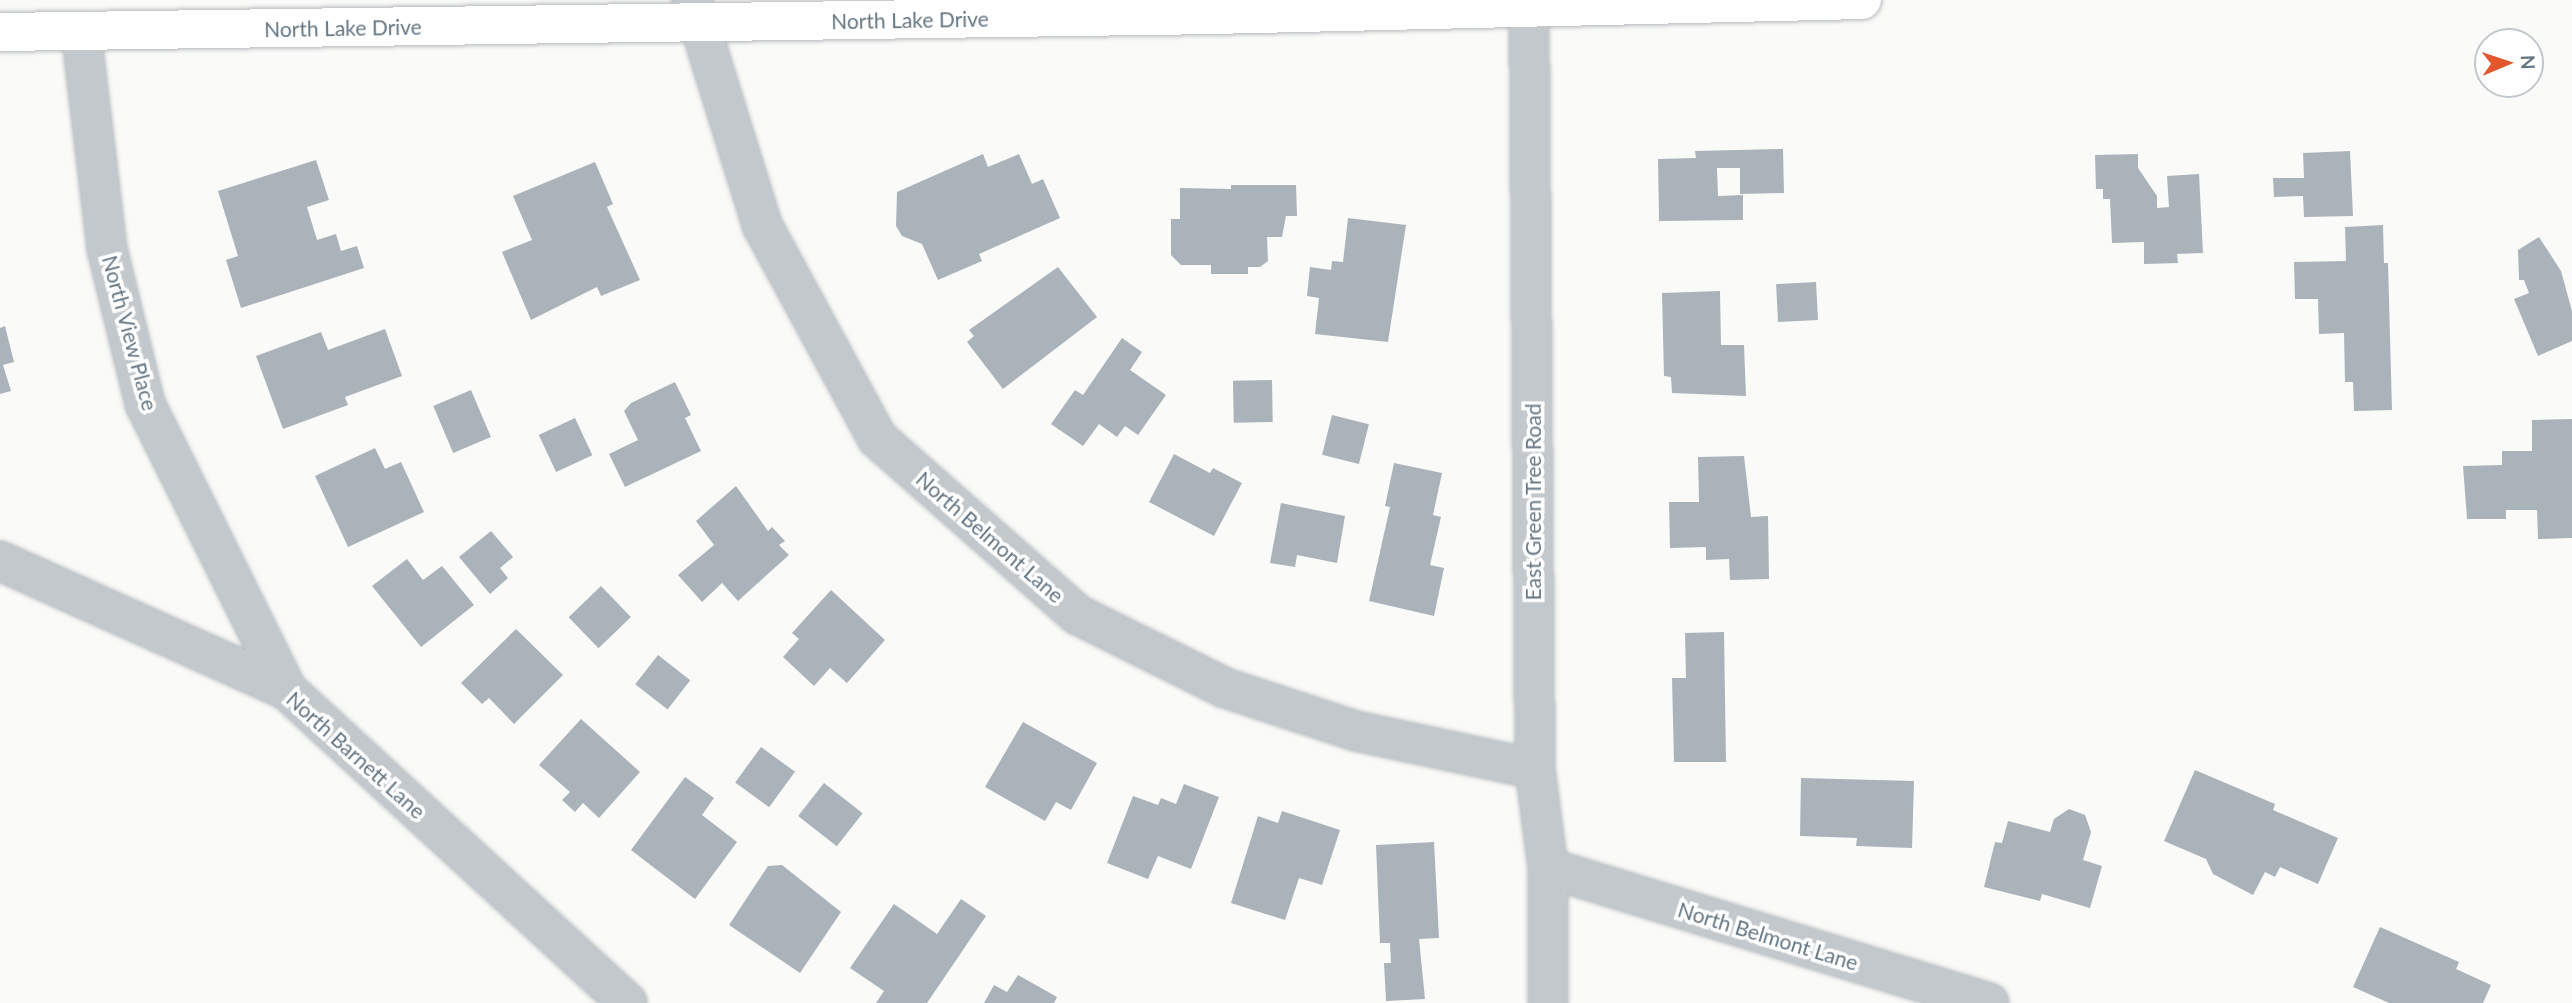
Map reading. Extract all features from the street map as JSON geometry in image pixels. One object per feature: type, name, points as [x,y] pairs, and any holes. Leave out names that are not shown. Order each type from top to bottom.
[{"type":"main road","name":"North Lake Drive","points":[[0,32],[696,12],[1862,0]]},
{"type":"street","name":"East Green Tree Road","points":[[1529,3],[1535,769],[1548,868],[1548,1003]]},
{"type":"street","name":"North Belmont Lane","points":[[696,12],[762,225],[877,438],[1091,621],[1224,688],[1356,731],[1535,769]]},
{"type":"street","name":"North View Place","points":[[81,31],[107,249],[145,404],[287,690]]},
{"type":"street","name":"North Barnett Lane","points":[[0,561],[287,690],[627,1003]]},
{"type":"street","name":"North Belmont Lane","points":[[1548,868],[1989,1003]]},
{"type":"building","points":[[1783,149],[1784,193],[1740,194],[1740,168],[1717,168],[1718,196],[1743,195],[1743,220],[1659,221],[1658,159],[1696,158],[1695,151]]},
{"type":"building","points":[[2350,151],[2353,216],[2304,217],[2303,196],[2274,197],[2273,178],[2304,178],[2303,153]]},
{"type":"building","points":[[983,154],[988,167],[1019,154],[1032,184],[1043,179],[1060,218],[979,254],[982,261],[938,280],[922,244],[902,236],[896,226],[897,192]]},
{"type":"building","points":[[2138,154],[2138,168],[2157,196],[2157,208],[2169,207],[2167,176],[2199,174],[2203,253],[2177,254],[2178,263],[2144,264],[2144,242],[2112,243],[2110,199],[2103,199],[2103,189],[2096,189],[2095,155]]},
{"type":"building","points":[[316,160],[329,200],[307,207],[317,240],[336,234],[341,251],[357,246],[364,268],[241,308],[226,260],[238,256],[218,191]]},
{"type":"building","points":[[595,162],[613,204],[607,207],[640,280],[601,296],[597,287],[531,320],[502,252],[532,240],[513,196]]},
{"type":"building","points":[[1231,185],[1296,185],[1297,216],[1286,216],[1282,237],[1267,237],[1268,261],[1260,267],[1248,267],[1248,274],[1211,274],[1211,265],[1181,265],[1171,255],[1171,219],[1180,219],[1180,188],[1231,189]]},
{"type":"building","points":[[1348,218],[1406,225],[1388,342],[1315,334],[1319,298],[1307,296],[1310,267],[1331,270],[1332,261],[1343,262]]},
{"type":"building","points":[[2383,225],[2384,263],[2388,263],[2392,410],[2354,411],[2353,382],[2345,382],[2344,333],[2319,334],[2318,299],[2295,299],[2294,262],[2346,261],[2345,227]]},
{"type":"building","points":[[2539,237],[2561,271],[2572,311],[2572,341],[2538,356],[2514,299],[2529,293],[2524,280],[2519,280],[2518,250]]},
{"type":"building","points":[[1058,267],[1097,317],[1003,389],[967,342],[974,336],[969,330]]},
{"type":"building","points":[[1816,282],[1818,320],[1778,322],[1776,284]]},
{"type":"building","points":[[1720,291],[1721,345],[1744,345],[1746,396],[1672,393],[1671,377],[1664,376],[1662,293]]},
{"type":"building","points":[[5,326],[14,362],[3,365],[11,391],[0,394],[0,328]]},
{"type":"building","points":[[385,329],[402,376],[345,397],[348,405],[283,429],[256,356],[321,332],[328,350]]},
{"type":"building","points":[[1122,338],[1142,352],[1130,370],[1166,395],[1138,435],[1125,426],[1117,437],[1099,424],[1083,446],[1051,424],[1075,390],[1083,395]]},
{"type":"building","points":[[1272,380],[1273,422],[1234,423],[1233,381]]},
{"type":"building","points":[[675,382],[691,415],[685,418],[701,451],[625,487],[609,454],[638,440],[624,411],[631,403]]},
{"type":"building","points":[[471,390],[491,437],[453,453],[433,406]]},
{"type":"building","points":[[1332,415],[1369,424],[1359,464],[1322,455]]},
{"type":"building","points":[[575,418],[592,455],[556,472],[539,435]]},
{"type":"building","points":[[2572,419],[2572,538],[2538,539],[2537,510],[2506,510],[2506,519],[2467,519],[2463,466],[2502,465],[2502,451],[2532,451],[2532,420]]},
{"type":"building","points":[[375,448],[385,469],[401,462],[424,512],[348,547],[315,476]]},
{"type":"building","points":[[1174,454],[1210,473],[1213,468],[1242,483],[1214,536],[1149,502]]},
{"type":"building","points":[[1744,456],[1751,517],[1768,516],[1769,579],[1730,580],[1729,559],[1706,560],[1706,547],[1670,548],[1669,502],[1699,502],[1698,457]]},
{"type":"building","points":[[1394,463],[1442,473],[1433,515],[1441,517],[1430,565],[1444,568],[1434,616],[1369,601],[1390,507],[1385,506]]},
{"type":"building","points":[[736,486],[768,531],[772,527],[785,541],[779,545],[789,555],[738,601],[722,583],[702,602],[678,575],[714,545],[696,521]]},
{"type":"building","points":[[1281,503],[1345,516],[1337,563],[1297,555],[1295,567],[1270,563]]},
{"type":"building","points":[[491,531],[513,557],[500,568],[508,578],[490,594],[459,557]]},
{"type":"building","points":[[407,559],[423,580],[442,566],[474,605],[421,647],[372,586]]},
{"type":"building","points":[[601,586],[631,617],[599,648],[569,617]]},
{"type":"building","points":[[831,590],[885,640],[847,683],[830,668],[814,686],[783,657],[799,639],[792,633]]},
{"type":"building","points":[[516,629],[563,675],[514,724],[489,698],[482,704],[461,683]]},
{"type":"building","points":[[1724,632],[1726,762],[1674,762],[1672,678],[1686,678],[1685,633]]},
{"type":"building","points":[[658,655],[690,680],[668,709],[635,684]]},
{"type":"building","points":[[581,719],[640,772],[599,818],[583,803],[575,812],[562,800],[570,792],[539,765]]},
{"type":"building","points":[[1023,722],[1097,763],[1071,810],[1056,802],[1045,821],[985,787]]},
{"type":"building","points":[[761,747],[795,772],[769,807],[735,783]]},
{"type":"building","points":[[2195,770],[2275,804],[2273,810],[2338,838],[2318,884],[2280,867],[2275,877],[2265,872],[2253,895],[2213,874],[2206,859],[2164,841]]},
{"type":"building","points":[[685,777],[714,798],[702,815],[737,842],[695,899],[631,850]]},
{"type":"building","points":[[1801,778],[1914,781],[1912,848],[1856,846],[1857,838],[1800,836]]},
{"type":"building","points":[[824,783],[863,813],[837,846],[798,816]]},
{"type":"building","points":[[1184,784],[1219,797],[1191,869],[1158,856],[1148,879],[1107,863],[1133,796],[1158,805],[1161,798],[1176,804]]},
{"type":"building","points":[[2069,809],[2085,815],[2091,832],[2083,860],[2102,866],[2090,908],[2042,894],[2040,901],[1984,887],[1995,842],[2002,843],[2008,821],[2050,832],[2054,819]]},
{"type":"building","points":[[1282,811],[1340,830],[1322,885],[1299,878],[1285,920],[1231,903],[1258,816],[1278,823]]},
{"type":"building","points":[[1434,842],[1439,938],[1419,939],[1425,999],[1386,1001],[1384,963],[1391,963],[1390,943],[1380,943],[1376,845]]},
{"type":"building","points":[[782,865],[841,912],[800,973],[729,925],[768,866]]},
{"type":"building","points":[[961,899],[986,916],[927,1003],[876,1003],[884,991],[850,968],[894,904],[937,934]]},
{"type":"building","points":[[2380,927],[2459,962],[2456,969],[2491,985],[2483,1003],[2389,1003],[2353,987]]},
{"type":"building","points":[[1018,975],[1057,997],[1054,1003],[984,1003],[994,985],[1007,992]]}]
